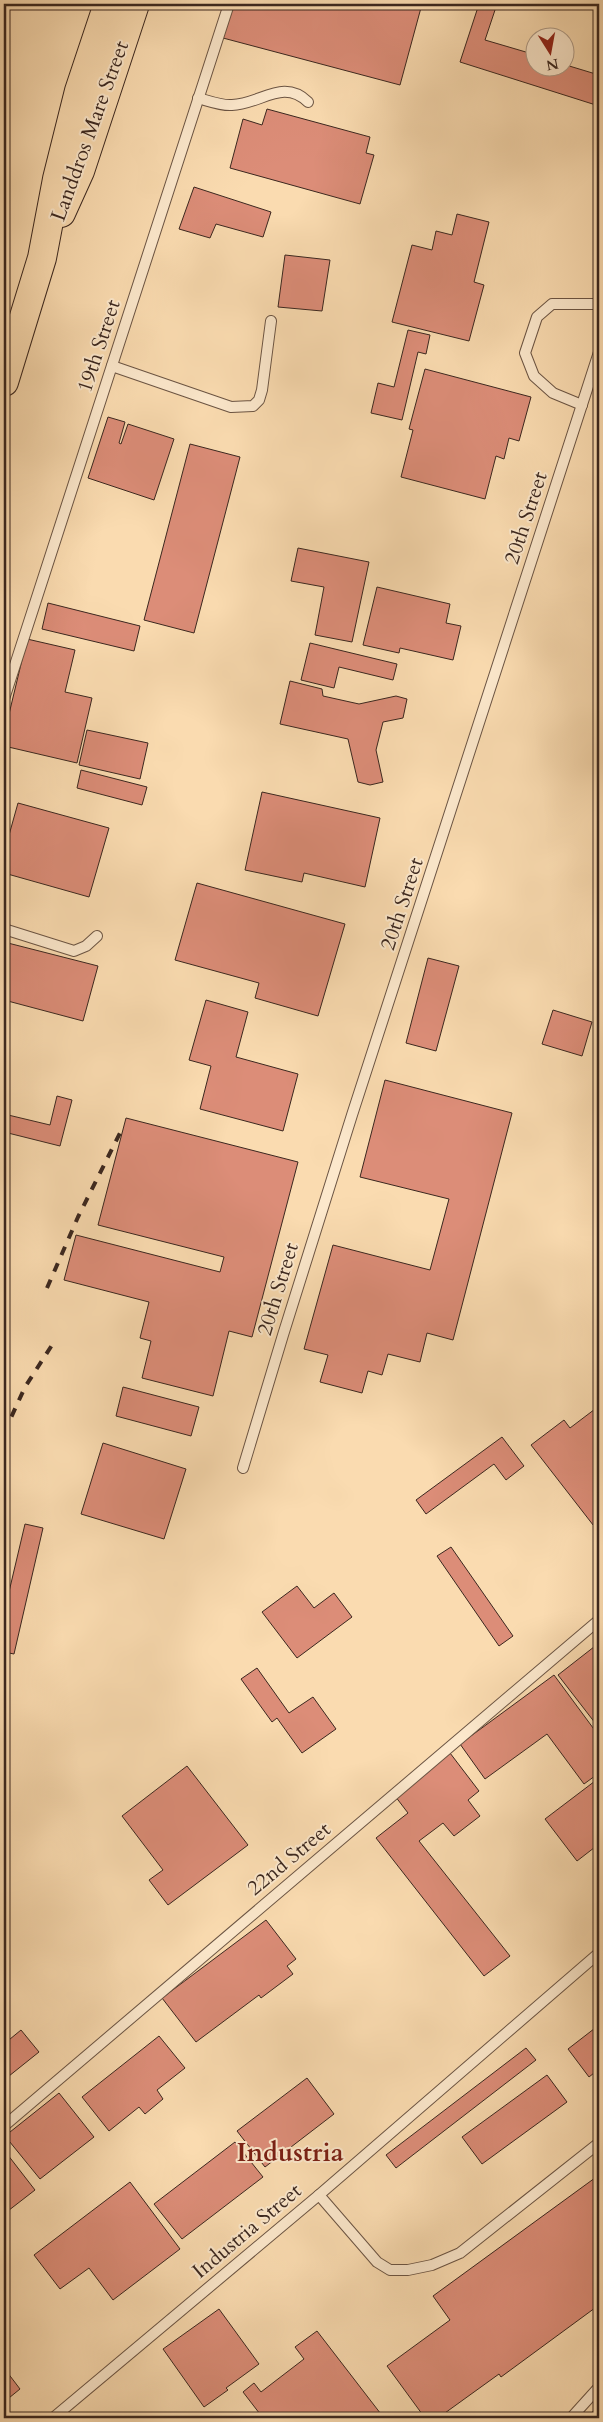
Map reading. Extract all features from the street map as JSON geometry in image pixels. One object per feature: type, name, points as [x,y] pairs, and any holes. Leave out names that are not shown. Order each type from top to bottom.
[{"type":"main road","name":"Landdros Mare Street","points":[[4,382],[42,258],[57,179],[79,91],[108,4]]},
{"type":"main road","name":"Landdros Mare Street","points":[[42,258],[80,171],[136,4]]},
{"type":"lane","name":"19th Street","points":[[4,699],[229,4]]},
{"type":"lane","points":[[198,98],[230,106],[244,104],[273,93],[290,91],[300,94],[308,102]]},
{"type":"lane","points":[[582,405],[553,393],[534,376],[525,353],[537,317],[552,304],[599,304]]},
{"type":"lane","points":[[112,366],[231,407],[253,406],[259,400],[262,390],[271,321]]},
{"type":"lane","name":"20th Street","points":[[243,1468],[352,1115],[599,352]]},
{"type":"lane","points":[[4,929],[74,951],[86,946],[97,936]]},
{"type":"lane","name":"22nd Street","points":[[4,2126],[599,1620]]},
{"type":"lane","name":"Industria Street","points":[[53,2418],[320,2195],[599,1953]]},
{"type":"lane","points":[[320,2195],[377,2262],[390,2270],[408,2270],[432,2265],[460,2253],[599,2143]]},
{"type":"lane","points":[[571,2418],[599,2387]]},
{"type":"building","points":[[232,4],[422,4],[400,85],[223,38]]},
{"type":"building","points":[[479,4],[497,4],[485,40],[526,52],[526,78],[576,78],[576,68],[599,75],[599,106],[460,62]]},
{"type":"building","points":[[267,109],[370,137],[366,153],[374,155],[360,204],[230,168],[243,119],[262,125]]},
{"type":"building","points":[[194,187],[271,212],[263,237],[216,224],[210,238],[179,229]]},
{"type":"building","points":[[457,214],[489,222],[474,282],[484,285],[469,341],[392,322],[412,245],[432,250],[436,231],[452,235]]},
{"type":"building","points":[[285,255],[330,260],[322,311],[278,307]]},
{"type":"building","points":[[408,330],[430,335],[426,354],[418,352],[402,420],[371,413],[378,383],[394,387]]},
{"type":"building","points":[[425,369],[531,397],[519,441],[509,438],[504,459],[496,456],[485,499],[401,477],[413,430],[409,429]]},
{"type":"building","points":[[108,417],[125,422],[119,443],[121,444],[128,424],[174,439],[154,500],[88,478]]},
{"type":"building","points":[[190,444],[240,457],[194,633],[144,620]]},
{"type":"building","points":[[298,548],[369,562],[352,642],[315,635],[324,587],[291,581]]},
{"type":"building","points":[[377,587],[450,604],[446,623],[461,626],[453,660],[400,648],[399,653],[363,645]]},
{"type":"building","points":[[48,603],[140,626],[134,651],[42,629]]},
{"type":"building","points":[[27,639],[75,650],[65,692],[92,698],[77,763],[4,746],[4,735]]},
{"type":"building","points":[[310,643],[397,664],[393,680],[339,667],[334,688],[301,680]]},
{"type":"building","points":[[290,681],[322,689],[323,696],[359,704],[396,696],[407,699],[403,718],[383,722],[376,750],[383,782],[370,785],[358,782],[348,739],[280,724]]},
{"type":"building","points":[[87,730],[148,743],[140,779],[79,765]]},
{"type":"building","points":[[81,770],[147,787],[142,805],[77,788]]},
{"type":"building","points":[[262,792],[380,818],[365,887],[304,873],[302,882],[245,870]]},
{"type":"building","points":[[18,803],[109,828],[89,897],[4,873],[4,853]]},
{"type":"building","points":[[197,883],[345,924],[318,1016],[255,998],[259,983],[175,960]]},
{"type":"building","points":[[4,942],[98,966],[83,1021],[4,1000]]},
{"type":"building","points":[[428,958],[459,966],[436,1051],[406,1043]]},
{"type":"building","points":[[206,1000],[248,1012],[236,1057],[298,1074],[283,1131],[200,1109],[211,1066],[189,1060]]},
{"type":"building","points":[[553,1010],[592,1022],[582,1056],[542,1044]]},
{"type":"building","points":[[385,1080],[512,1113],[453,1340],[427,1333],[420,1362],[388,1354],[382,1375],[368,1371],[362,1393],[320,1382],[328,1355],[304,1349],[333,1245],[430,1270],[449,1199],[360,1177]]},
{"type":"building","points":[[57,1096],[72,1100],[60,1146],[4,1132],[4,1114],[50,1125]]},
{"type":"building","points":[[126,1118],[298,1162],[252,1337],[229,1331],[213,1396],[142,1378],[151,1341],[140,1338],[149,1302],[64,1280],[76,1235],[220,1272],[224,1257],[98,1225]]},
{"type":"building","points":[[123,1387],[199,1407],[191,1436],[116,1416]]},
{"type":"building","points":[[599,1406],[599,1529],[597,1530],[531,1445],[564,1420],[570,1428]]},
{"type":"building","points":[[502,1437],[524,1466],[506,1480],[494,1464],[426,1514],[416,1500]]},
{"type":"building","points":[[103,1443],[186,1469],[164,1539],[81,1514]]},
{"type":"building","points":[[25,1524],[43,1528],[14,1654],[4,1652],[4,1613]]},
{"type":"building","points":[[451,1547],[513,1636],[499,1646],[437,1556]]},
{"type":"building","points":[[297,1586],[314,1608],[334,1593],[352,1617],[297,1658],[262,1612]]},
{"type":"building","points":[[599,1643],[599,1728],[558,1675]]},
{"type":"building","points":[[257,1668],[289,1713],[313,1697],[336,1729],[302,1753],[277,1718],[272,1722],[241,1679]]},
{"type":"building","points":[[554,1675],[599,1736],[599,1773],[584,1784],[547,1734],[485,1779],[460,1744]]},
{"type":"building","points":[[450,1753],[479,1791],[468,1800],[480,1816],[454,1836],[443,1823],[419,1841],[510,1956],[484,1976],[376,1838],[408,1813],[395,1796]]},
{"type":"building","points":[[187,1766],[248,1845],[168,1905],[149,1880],[163,1870],[122,1816]]},
{"type":"building","points":[[599,1778],[599,1844],[577,1861],[545,1819]]},
{"type":"building","points":[[266,1920],[296,1959],[287,1966],[293,1974],[261,1998],[259,1995],[196,2042],[162,1998]]},
{"type":"building","points":[[599,2025],[599,2069],[589,2077],[568,2049]]},
{"type":"building","points":[[21,2030],[39,2052],[4,2080],[4,2044]]},
{"type":"building","points":[[159,2036],[185,2068],[157,2090],[163,2099],[145,2114],[139,2107],[109,2131],[82,2097]]},
{"type":"building","points":[[526,2048],[536,2060],[396,2168],[386,2155]]},
{"type":"building","points":[[547,2075],[567,2102],[482,2164],[462,2137]]},
{"type":"building","points":[[307,2078],[334,2114],[265,2167],[237,2131]]},
{"type":"building","points":[[59,2093],[94,2137],[40,2179],[5,2136]]},
{"type":"building","points":[[235,2142],[263,2177],[182,2239],[154,2204]]},
{"type":"building","points":[[4,2150],[35,2190],[4,2214]]},
{"type":"building","points":[[599,2175],[599,2305],[501,2377],[499,2374],[438,2418],[425,2418],[387,2366],[450,2320],[433,2296]]},
{"type":"building","points":[[130,2182],[180,2249],[113,2300],[89,2268],[60,2289],[34,2255]]},
{"type":"building","points":[[219,2309],[259,2364],[204,2407],[163,2349]]},
{"type":"building","points":[[317,2331],[384,2418],[263,2418],[243,2392],[254,2383],[261,2392],[304,2359],[295,2347]]},
{"type":"building","points":[[4,2368],[20,2389],[4,2402]]},
{"type":"building","points":[[599,2405],[599,2418],[587,2418]]},
{"type":"railway","points":[[47,1288],[78,1217],[123,1127]]},
{"type":"railway","points":[[4,1433],[25,1387],[54,1342]]},
{"type":"district","name":"Industria","points":[[290,2152]]}]
